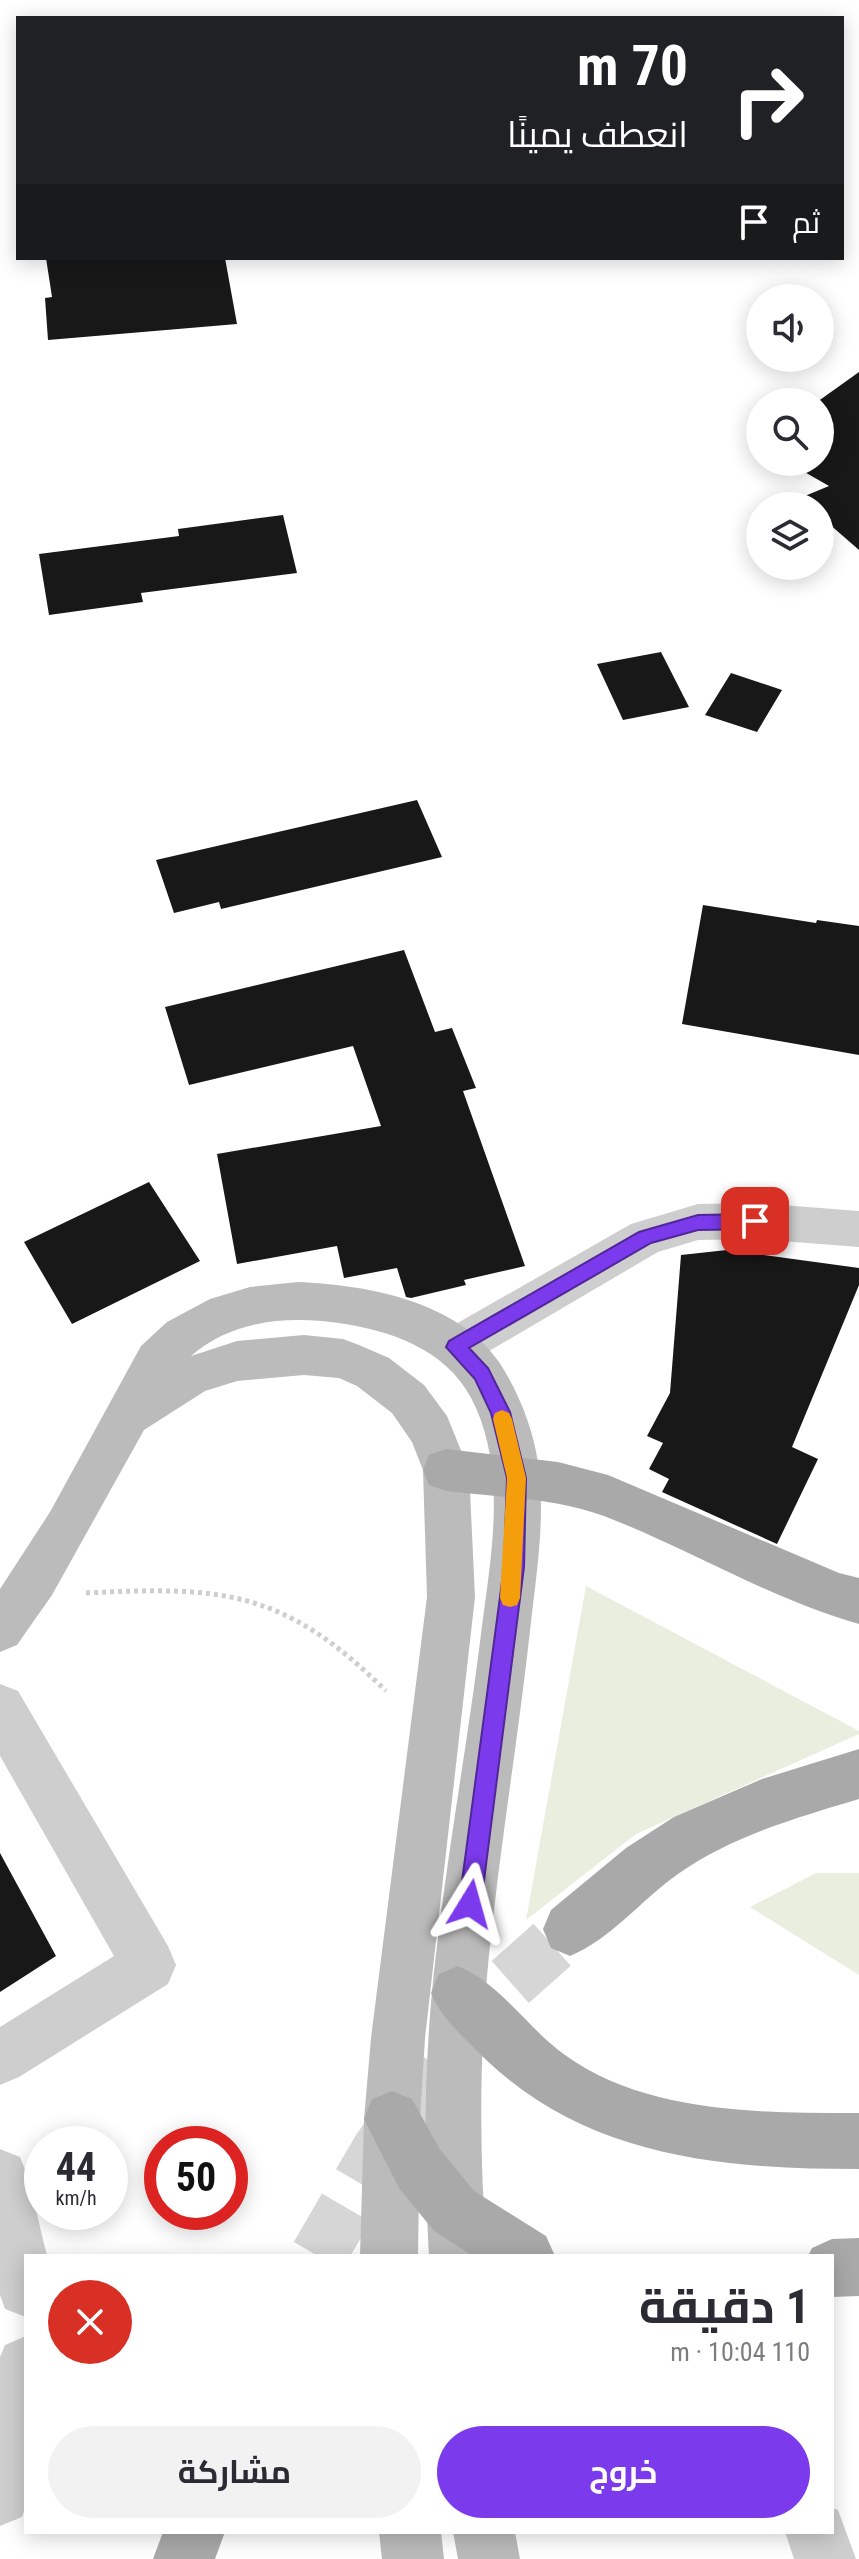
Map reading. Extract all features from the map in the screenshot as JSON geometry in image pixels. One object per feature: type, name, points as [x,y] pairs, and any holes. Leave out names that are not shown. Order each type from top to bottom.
[{"type":"main road","points":[[13,1613],[128,1415],[151,1365],[187,1333],[240,1307],[290,1299],[345,1304],[415,1320],[456,1347],[482,1373],[500,1412],[517,1478],[514,1567],[458,1993],[450,2098],[456,2233]]},
{"type":"main road","points":[[128,1415],[191,1376],[237,1361],[304,1355],[343,1359],[373,1372],[408,1399],[431,1431],[446,1470],[451,1597],[398,2038],[392,2119],[389,2254]]},
{"type":"main road","points":[[446,1470],[558,1483],[608,1496],[834,1594],[859,1601]]},
{"type":"main road","points":[[570,1929],[671,1848],[711,1827],[764,1806],[859,1774]]},
{"type":"main road","points":[[458,1993],[548,2077],[594,2101],[647,2121],[728,2137],[859,2141]]},
{"type":"main road","points":[[392,2119],[456,2233],[520,2254]]},
{"type":"main road","points":[[834,2268],[859,2267]]},
{"type":"main road","points":[[184,2559],[193,2534]]},
{"type":"main road","points":[[410,2534],[413,2559]]},
{"type":"main road","points":[[484,2534],[489,2559]]},
{"type":"street","points":[[456,1347],[646,1237],[698,1222],[755,1221],[859,1229]]},
{"type":"street","points":[[0,1708],[149,1965],[0,2058]]},
{"type":"street","points":[[0,2177],[24,2279]]},
{"type":"street","points":[[0,2495],[24,2376]]},
{"type":"street","points":[[817,2534],[825,2559]]},
{"type":"path","points":[[13,1613],[163,1590],[226,1594],[282,1612],[369,1673],[433,1741]]},
{"type":"green space","points":[[586,1586],[859,1731],[859,1734],[636,1834],[526,1920]]},
{"type":"green space","points":[[816,1873],[859,1873],[859,1975],[750,1907]]},
{"type":"building","points":[[46,260],[225,260],[237,324],[48,340],[45,298],[52,297]]},
{"type":"building","points":[[859,372],[859,550],[834,528],[834,492],[814,492],[829,486],[812,476],[834,476],[834,390]]},
{"type":"building","points":[[283,515],[297,573],[141,593],[143,602],[49,615],[39,554],[179,536],[178,529]]},
{"type":"building","points":[[661,652],[689,707],[623,720],[597,664]]},
{"type":"building","points":[[731,673],[782,690],[757,732],[705,715]]},
{"type":"building","points":[[417,800],[442,857],[221,909],[219,902],[174,913],[156,860]]},
{"type":"building","points":[[703,905],[816,923],[817,920],[859,926],[859,1055],[682,1024]]},
{"type":"building","points":[[404,950],[435,1032],[452,1028],[476,1088],[463,1091],[525,1266],[464,1280],[466,1285],[411,1298],[406,1297],[397,1268],[344,1278],[337,1246],[237,1264],[217,1154],[381,1126],[353,1046],[189,1085],[165,1007]]},
{"type":"building","points":[[149,1182],[200,1261],[72,1324],[24,1242]]},
{"type":"building","points":[[727,1250],[859,1268],[859,1285],[792,1447],[818,1459],[777,1544],[662,1492],[669,1479],[649,1469],[663,1443],[647,1436],[670,1393],[681,1255]]},
{"type":"building","points":[[0,1853],[56,1956],[0,1992]]},
{"type":"tunnel","points":[[319,2254],[379,2151],[454,2045],[491,1999],[570,1929]]},
{"type":"slow traffic","points":[[502,1419],[517,1478],[510,1598]]},
{"type":"route","points":[[470,1904],[514,1567],[517,1478],[500,1412],[482,1373],[456,1347],[646,1237],[698,1222],[755,1221]]}]
